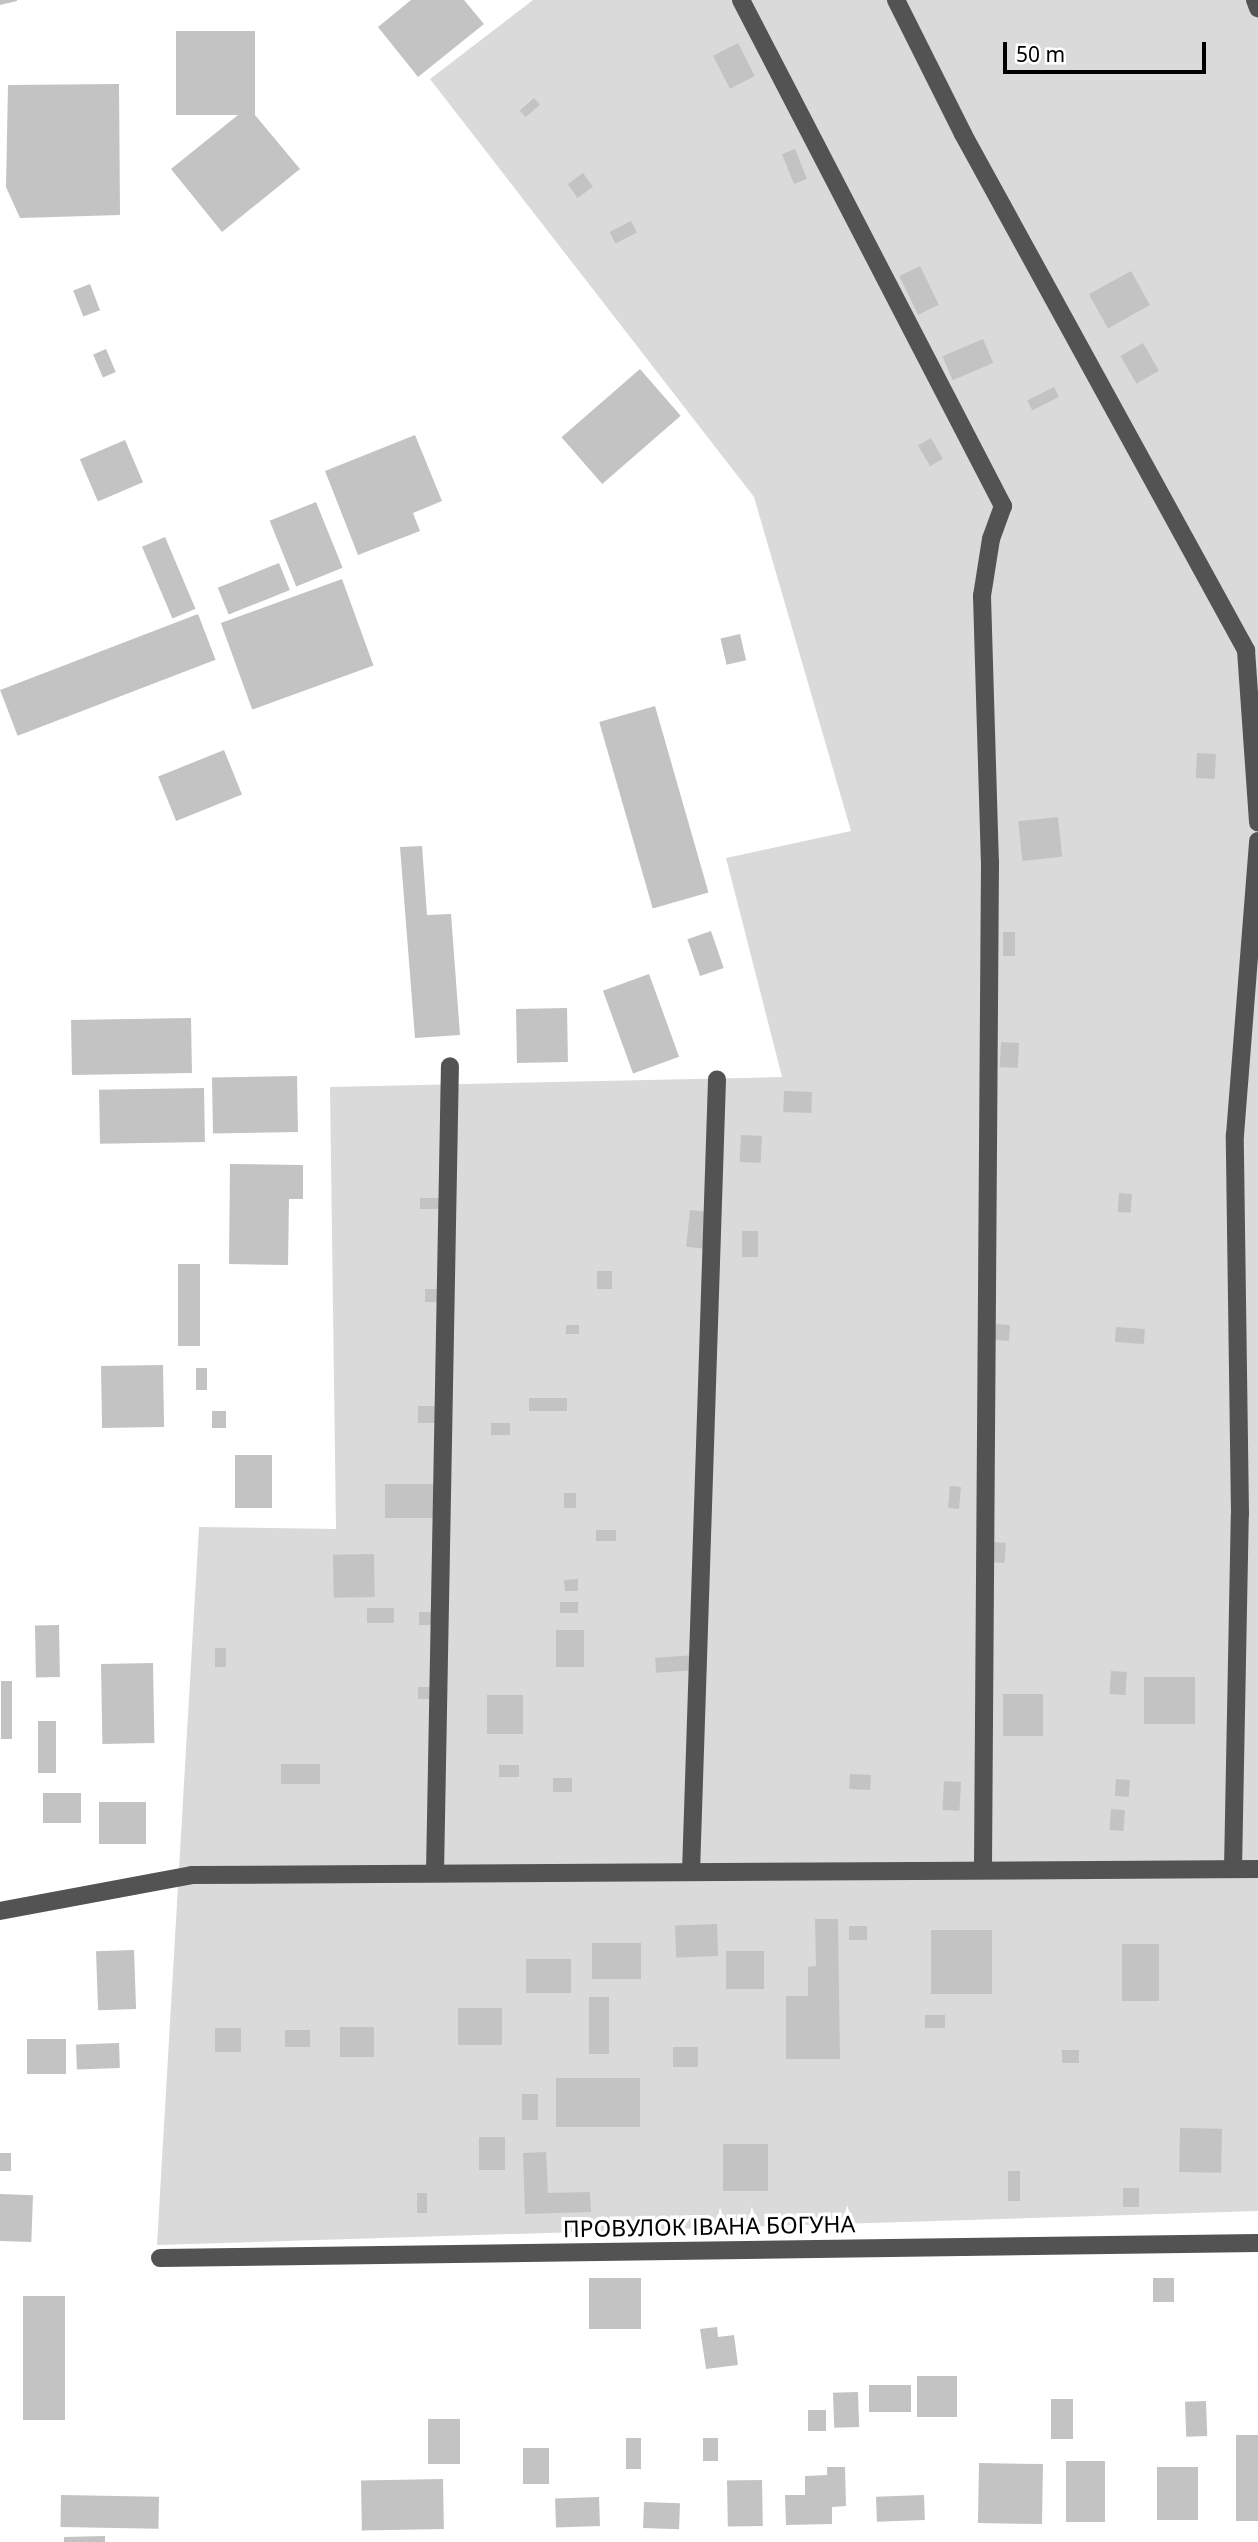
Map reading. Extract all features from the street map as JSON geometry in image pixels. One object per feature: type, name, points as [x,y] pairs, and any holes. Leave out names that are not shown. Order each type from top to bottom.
[{"type":"street","points":[[741,0],[1003,506],[991,539],[982,596],[990,862],[981,1608],[983,1870]]},
{"type":"street","points":[[896,0],[963,134],[1246,650],[1258,823]]},
{"type":"street","points":[[1255,0],[1258,8]]},
{"type":"street","points":[[1233,1869],[1240,1514],[1235,1135],[1258,841]]},
{"type":"street","points":[[435,1873],[450,1066]]},
{"type":"street","points":[[691,1872],[717,1079]]},
{"type":"street","points":[[0,1911],[192,1875],[1258,1869]]},
{"type":"street","name":"ПРОВУЛОК ІВАНА БОГУНА","points":[[160,2258],[1258,2243]]},
{"type":"shaded area","points":[[533,0],[1258,0],[1258,2211],[157,2245],[199,1527],[336,1529],[330,1087],[782,1077],[726,858],[851,831],[754,497],[430,79]]},
{"type":"building","points":[[0,0],[17,0],[17,1],[0,5]]},
{"type":"building","points":[[411,0],[464,0],[484,24],[418,77],[378,27]]},
{"type":"building","points":[[176,31],[255,31],[255,115],[300,169],[222,232],[171,169],[238,115],[176,115]]},
{"type":"building","points":[[738,43],[755,76],[730,89],[713,56]]},
{"type":"building","points":[[119,84],[120,215],[20,218],[6,187],[8,85]]},
{"type":"building","points":[[534,98],[540,105],[526,117],[520,110]]},
{"type":"building","points":[[795,149],[807,179],[794,184],[782,154]]},
{"type":"building","points":[[583,173],[593,187],[578,198],[568,184]]},
{"type":"building","points":[[631,221],[637,233],[616,243],[610,232]]},
{"type":"building","points":[[920,266],[939,305],[918,315],[899,276]]},
{"type":"building","points":[[1131,271],[1150,305],[1108,328],[1089,294]]},
{"type":"building","points":[[90,284],[100,310],[83,317],[73,290]]},
{"type":"building","points":[[983,339],[993,363],[953,380],[942,356]]},
{"type":"building","points":[[1143,343],[1159,371],[1136,384],[1120,356]]},
{"type":"building","points":[[106,349],[116,372],[103,377],[93,354]]},
{"type":"building","points":[[640,369],[681,416],[602,484],[562,437]]},
{"type":"building","points":[[1054,387],[1059,397],[1032,410],[1027,401]]},
{"type":"building","points":[[415,435],[442,501],[413,513],[420,531],[358,555],[325,471]]},
{"type":"building","points":[[931,438],[943,459],[930,466],[918,446]]},
{"type":"building","points":[[125,440],[143,482],[98,501],[80,459]]},
{"type":"building","points":[[316,502],[343,568],[296,587],[270,521]]},
{"type":"building","points":[[165,537],[195,609],[172,619],[142,547]]},
{"type":"building","points":[[279,563],[290,590],[229,615],[218,588]]},
{"type":"building","points":[[342,579],[373,665],[252,710],[221,623]]},
{"type":"building","points":[[198,614],[216,660],[18,736],[0,690]]},
{"type":"building","points":[[740,634],[746,660],[727,665],[721,638]]},
{"type":"building","points":[[655,706],[708,892],[653,908],[599,722]]},
{"type":"building","points":[[224,750],[242,795],[176,821],[158,777]]},
{"type":"building","points":[[1197,753],[1216,754],[1215,779],[1196,778]]},
{"type":"building","points":[[1058,817],[1062,857],[1022,861],[1018,821]]},
{"type":"building","points":[[422,846],[427,915],[451,914],[460,1035],[415,1038],[400,847]]},
{"type":"building","points":[[711,931],[724,968],[700,976],[687,939]]},
{"type":"building","points":[[1003,932],[1015,932],[1015,956],[1003,956]]},
{"type":"building","points":[[649,974],[679,1057],[633,1073],[603,991]]},
{"type":"building","points":[[567,1008],[568,1062],[517,1063],[516,1009]]},
{"type":"building","points":[[191,1018],[192,1073],[72,1075],[71,1020]]},
{"type":"building","points":[[1001,1042],[1019,1043],[1018,1068],[1000,1067]]},
{"type":"building","points":[[297,1076],[298,1132],[213,1133],[212,1077]]},
{"type":"building","points":[[204,1088],[205,1142],[100,1144],[99,1090]]},
{"type":"building","points":[[784,1091],[812,1092],[811,1113],[783,1112]]},
{"type":"building","points":[[741,1135],[762,1136],[761,1163],[740,1162]]},
{"type":"building","points":[[230,1164],[303,1165],[303,1199],[289,1199],[288,1265],[229,1264]]},
{"type":"building","points":[[1119,1193],[1132,1194],[1131,1213],[1118,1212]]},
{"type":"building","points":[[420,1198],[439,1198],[439,1209],[420,1209]]},
{"type":"building","points":[[690,1210],[708,1212],[704,1249],[686,1247]]},
{"type":"building","points":[[742,1231],[758,1231],[758,1257],[742,1257]]},
{"type":"building","points":[[178,1264],[200,1264],[200,1346],[178,1346]]},
{"type":"building","points":[[597,1271],[612,1271],[612,1289],[597,1289]]},
{"type":"building","points":[[425,1289],[441,1289],[441,1302],[425,1302]]},
{"type":"building","points":[[996,1324],[1010,1325],[1009,1341],[995,1340]]},
{"type":"building","points":[[566,1325],[579,1325],[579,1334],[566,1334]]},
{"type":"building","points":[[1116,1327],[1145,1329],[1144,1344],[1115,1342]]},
{"type":"building","points":[[163,1365],[164,1427],[102,1428],[101,1366]]},
{"type":"building","points":[[196,1368],[207,1368],[207,1390],[196,1390]]},
{"type":"building","points":[[529,1398],[567,1398],[567,1411],[529,1411]]},
{"type":"building","points":[[418,1406],[440,1406],[440,1423],[418,1423]]},
{"type":"building","points":[[212,1411],[226,1411],[226,1428],[212,1428]]},
{"type":"building","points":[[491,1423],[510,1423],[510,1435],[491,1435]]},
{"type":"building","points":[[235,1455],[272,1455],[272,1508],[235,1508]]},
{"type":"building","points":[[385,1484],[442,1484],[442,1518],[385,1518]]},
{"type":"building","points":[[950,1486],[961,1487],[959,1509],[948,1508]]},
{"type":"building","points":[[564,1493],[576,1493],[576,1508],[564,1508]]},
{"type":"building","points":[[596,1530],[616,1530],[616,1541],[596,1541]]},
{"type":"building","points":[[992,1542],[1006,1543],[1005,1563],[991,1562]]},
{"type":"building","points":[[374,1554],[375,1597],[334,1598],[333,1555]]},
{"type":"building","points":[[578,1579],[578,1591],[565,1591],[564,1580]]},
{"type":"building","points":[[560,1602],[578,1602],[578,1613],[560,1613]]},
{"type":"building","points":[[367,1608],[394,1608],[394,1623],[367,1623]]},
{"type":"building","points":[[419,1612],[435,1612],[435,1625],[419,1625]]},
{"type":"building","points":[[35,1625],[59,1625],[60,1677],[36,1677]]},
{"type":"building","points":[[556,1630],[584,1630],[584,1667],[556,1667]]},
{"type":"building","points":[[215,1648],[226,1648],[226,1667],[215,1667]]},
{"type":"building","points":[[696,1655],[697,1670],[656,1673],[655,1658]]},
{"type":"building","points":[[153,1663],[154,1743],[102,1744],[101,1664]]},
{"type":"building","points":[[1111,1671],[1127,1672],[1125,1695],[1109,1694]]},
{"type":"building","points":[[1144,1677],[1195,1677],[1195,1724],[1144,1724]]},
{"type":"building","points":[[1,1681],[12,1681],[12,1739],[1,1739]]},
{"type":"building","points":[[418,1687],[433,1687],[433,1699],[418,1699]]},
{"type":"building","points":[[1003,1694],[1043,1694],[1043,1736],[1003,1736]]},
{"type":"building","points":[[487,1695],[523,1695],[523,1734],[487,1734]]},
{"type":"building","points":[[38,1721],[56,1721],[56,1773],[38,1773]]},
{"type":"building","points":[[281,1764],[320,1764],[320,1784],[281,1784]]},
{"type":"building","points":[[499,1765],[519,1765],[519,1777],[499,1777]]},
{"type":"building","points":[[850,1774],[871,1775],[870,1790],[849,1789]]},
{"type":"building","points":[[553,1778],[572,1778],[572,1792],[553,1792]]},
{"type":"building","points":[[1116,1779],[1130,1780],[1129,1797],[1115,1796]]},
{"type":"building","points":[[944,1781],[961,1782],[959,1811],[942,1810]]},
{"type":"building","points":[[43,1793],[81,1793],[81,1823],[43,1823]]},
{"type":"building","points":[[99,1802],[146,1802],[146,1844],[99,1844]]},
{"type":"building","points":[[1111,1809],[1125,1810],[1124,1831],[1110,1830]]},
{"type":"building","points":[[815,1919],[838,1919],[840,2059],[786,2059],[786,1996],[808,1996],[808,1967],[816,1966]]},
{"type":"building","points":[[717,1924],[718,1956],[676,1957],[675,1925]]},
{"type":"building","points":[[849,1926],[867,1926],[867,1940],[849,1940]]},
{"type":"building","points":[[931,1930],[992,1930],[992,1994],[931,1994]]},
{"type":"building","points":[[592,1943],[641,1943],[641,1979],[592,1979]]},
{"type":"building","points":[[1122,1944],[1159,1944],[1159,2001],[1122,2001]]},
{"type":"building","points":[[134,1950],[136,2009],[98,2010],[96,1951]]},
{"type":"building","points":[[726,1951],[764,1951],[764,1989],[726,1989]]},
{"type":"building","points":[[526,1959],[571,1959],[571,1993],[526,1993]]},
{"type":"building","points":[[589,1997],[609,1997],[609,2054],[589,2054]]},
{"type":"building","points":[[458,2008],[502,2008],[502,2045],[458,2045]]},
{"type":"building","points":[[925,2015],[945,2015],[945,2028],[925,2028]]},
{"type":"building","points":[[340,2027],[374,2027],[374,2057],[340,2057]]},
{"type":"building","points":[[215,2028],[241,2028],[241,2052],[215,2052]]},
{"type":"building","points":[[285,2030],[310,2030],[310,2047],[285,2047]]},
{"type":"building","points":[[27,2039],[66,2039],[66,2074],[27,2074]]},
{"type":"building","points":[[119,2043],[120,2068],[77,2069],[76,2045]]},
{"type":"building","points":[[673,2047],[698,2047],[698,2067],[673,2067]]},
{"type":"building","points":[[1062,2050],[1079,2050],[1079,2063],[1062,2063]]},
{"type":"building","points":[[556,2078],[640,2078],[640,2127],[556,2127]]},
{"type":"building","points":[[522,2094],[538,2094],[538,2120],[522,2120]]},
{"type":"building","points":[[1180,2128],[1222,2129],[1221,2173],[1179,2172]]},
{"type":"building","points":[[479,2137],[505,2137],[505,2170],[479,2170]]},
{"type":"building","points":[[723,2144],[768,2144],[768,2191],[723,2191]]},
{"type":"building","points":[[546,2152],[548,2193],[590,2192],[591,2212],[525,2214],[523,2153]]},
{"type":"building","points":[[0,2153],[11,2153],[11,2171],[0,2171]]},
{"type":"building","points":[[1008,2171],[1020,2171],[1020,2201],[1008,2201]]},
{"type":"building","points":[[1123,2188],[1139,2188],[1139,2207],[1123,2207]]},
{"type":"building","points":[[417,2193],[427,2193],[427,2213],[417,2213]]},
{"type":"building","points":[[0,2194],[33,2195],[31,2242],[0,2241]]},
{"type":"building","points":[[589,2278],[641,2278],[641,2329],[589,2329]]},
{"type":"building","points":[[1153,2278],[1174,2278],[1174,2302],[1153,2302]]},
{"type":"building","points":[[23,2296],[65,2296],[65,2420],[23,2420]]},
{"type":"building","points":[[717,2327],[718,2337],[734,2335],[738,2365],[706,2369],[700,2329]]},
{"type":"building","points":[[917,2376],[957,2376],[957,2417],[917,2417]]},
{"type":"building","points":[[869,2385],[911,2385],[911,2412],[869,2412]]},
{"type":"building","points":[[858,2392],[859,2427],[834,2428],[833,2393]]},
{"type":"building","points":[[1051,2399],[1073,2399],[1073,2439],[1051,2439]]},
{"type":"building","points":[[1206,2401],[1207,2436],[1186,2437],[1185,2402]]},
{"type":"building","points":[[808,2410],[826,2410],[826,2431],[808,2431]]},
{"type":"building","points":[[428,2419],[460,2419],[460,2464],[428,2464]]},
{"type":"building","points":[[1236,2435],[1258,2435],[1258,2521],[1236,2521]]},
{"type":"building","points":[[626,2438],[641,2438],[641,2469],[626,2469]]},
{"type":"building","points":[[703,2438],[718,2438],[718,2461],[703,2461]]},
{"type":"building","points":[[523,2448],[549,2448],[549,2484],[523,2484]]},
{"type":"building","points":[[1066,2461],[1105,2461],[1105,2522],[1066,2522]]},
{"type":"building","points":[[979,2463],[1043,2464],[1042,2524],[978,2523]]},
{"type":"building","points":[[827,2467],[845,2467],[846,2506],[832,2507],[832,2524],[786,2525],[785,2495],[805,2495],[805,2476],[827,2475]]},
{"type":"building","points":[[1157,2467],[1198,2467],[1198,2520],[1157,2520]]},
{"type":"building","points":[[443,2479],[444,2529],[362,2530],[361,2480]]},
{"type":"building","points":[[762,2480],[763,2526],[728,2527],[727,2481]]},
{"type":"building","points":[[61,2495],[159,2497],[158,2529],[60,2527]]},
{"type":"building","points":[[924,2495],[925,2520],[877,2522],[876,2497]]},
{"type":"building","points":[[599,2497],[600,2526],[556,2528],[555,2499]]},
{"type":"building","points":[[644,2502],[680,2503],[679,2529],[643,2528]]},
{"type":"building","points":[[105,2536],[105,2542],[64,2542],[64,2537]]}]
